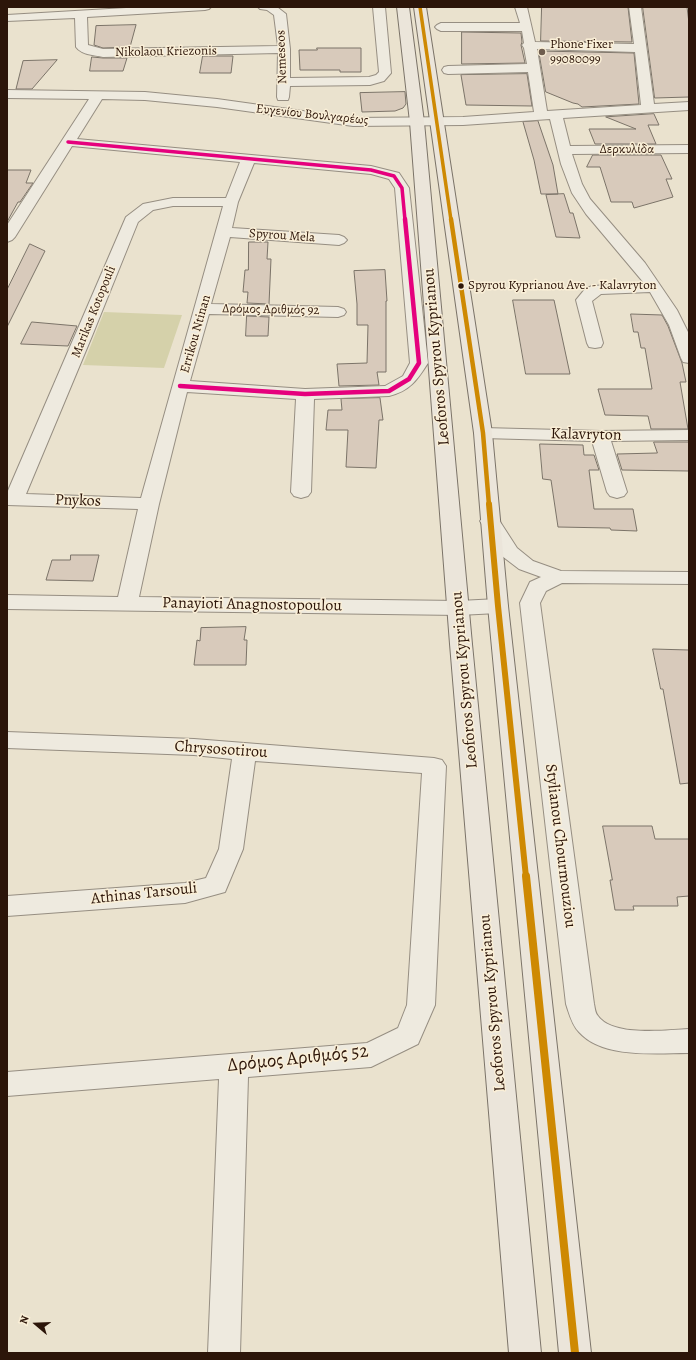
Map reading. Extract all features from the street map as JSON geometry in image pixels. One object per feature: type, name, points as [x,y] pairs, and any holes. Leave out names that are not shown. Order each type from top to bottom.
[{"type":"main road","name":"Leoforos Spyrou Kyprianou","points":[[403,7],[417,122],[525,1353]]},
{"type":"main road","name":"Leoforos Spyrou Kyprianou","points":[[420,7],[483,433],[498,606],[576,1353]]},
{"type":"street","points":[[7,18],[205,7]]},
{"type":"street","points":[[264,7],[269,8]]},
{"type":"street","points":[[284,82],[370,81],[380,78],[385,73],[379,7]]},
{"type":"street","points":[[521,7],[527,27],[532,68],[548,114],[565,150],[572,179],[580,194],[597,217],[635,260],[655,287],[668,307],[684,340],[689,358]]},
{"type":"street","points":[[635,7],[639,48],[648,108]]},
{"type":"street","name":"Nemeseos","points":[[269,8],[280,14],[284,49],[284,82],[281,113]]},
{"type":"street","name":"Nikolaou Kriezonis","points":[[81,13],[82,47],[90,51],[103,53],[284,49]]},
{"type":"street","points":[[441,27],[527,27]]},
{"type":"street","points":[[528,45],[639,48]]},
{"type":"street","points":[[448,70],[532,68]]},
{"type":"street","name":"Ευγενίου Βουλγαρέως","points":[[7,94],[144,96],[217,103],[353,122],[436,122],[689,106]]},
{"type":"street","points":[[7,237],[14,215],[68,142],[98,95]]},
{"type":"street","points":[[68,142],[248,160],[371,170],[394,176],[402,188],[419,363],[409,379],[389,390],[305,394],[180,386]]},
{"type":"street","name":"Δερκυλίδα","points":[[565,150],[688,152]]},
{"type":"street","name":"Errikou Ntinan","points":[[127,604],[149,504],[180,386],[224,232],[230,202],[248,160]]},
{"type":"street","name":"Marikas Kotopouli","points":[[11,499],[84,336],[131,220],[148,207],[173,202],[230,202]]},
{"type":"street","name":"Spyrou Mela","points":[[224,232],[339,240]]},
{"type":"street","points":[[595,343],[584,300],[591,292],[598,289],[655,287]]},
{"type":"street","name":"Δρόμος Αριθμός 92","points":[[203,309],[338,312]]},
{"type":"street","points":[[301,492],[305,394]]},
{"type":"street","name":"Kalavryton","points":[[483,433],[600,436],[689,436]]},
{"type":"street","points":[[600,436],[617,492]]},
{"type":"street","name":"Pnykos","points":[[11,499],[149,504]]},
{"type":"street","points":[[490,520],[509,552],[526,565],[559,578],[689,578]]},
{"type":"street","name":"Stylianou Chourmouziou","points":[[559,578],[537,587],[530,603],[580,1004],[587,1024],[603,1036],[630,1041],[689,1041]]},
{"type":"street","name":"Panayioti Anagnostopoulou","points":[[7,602],[459,608],[498,606]]},
{"type":"street","name":"Chrysosotirou","points":[[7,740],[194,747],[434,766]]},
{"type":"street","name":"Athinas Tarsouli","points":[[7,906],[184,893],[216,886],[231,849],[245,752]]},
{"type":"street","name":"Δρόμος Αριθμός 52","points":[[7,1084],[371,1055],[408,1036],[421,1005],[434,766]]},
{"type":"street","points":[[224,1353],[234,1066]]},
{"type":"shaded area","points":[[104,312],[182,315],[164,368],[83,365]]},
{"type":"building","points":[[542,7],[628,7],[632,42],[541,41]]},
{"type":"building","points":[[643,7],[687,7],[689,23],[689,97],[655,98]]},
{"type":"building","points":[[136,25],[130,47],[103,48],[94,45],[96,26]]},
{"type":"building","points":[[462,32],[521,33],[521,45],[525,63],[462,64]]},
{"type":"building","points":[[317,48],[361,48],[361,72],[340,72],[340,70],[300,70],[299,50],[317,50]]},
{"type":"building","points":[[539,51],[634,53],[639,104],[582,107],[578,104],[546,92]]},
{"type":"building","points":[[203,56],[233,56],[231,73],[200,73]]},
{"type":"building","points":[[92,57],[127,58],[123,71],[90,71]]},
{"type":"building","points":[[57,60],[32,89],[16,89],[23,61]]},
{"type":"building","points":[[527,74],[532,106],[466,105],[461,75]]},
{"type":"building","points":[[405,92],[406,104],[403,108],[395,111],[362,112],[360,93]]},
{"type":"building","points":[[654,114],[659,125],[648,125],[656,144],[595,144],[589,129],[636,129],[606,117]]},
{"type":"building","points":[[538,121],[553,165],[558,194],[541,194],[534,160],[523,122]]},
{"type":"building","points":[[593,155],[661,155],[672,179],[666,179],[673,197],[634,208],[632,202],[611,202],[600,167],[587,167]]},
{"type":"building","points":[[7,170],[31,170],[26,183],[33,183],[20,202],[18,202],[7,222]]},
{"type":"building","points":[[564,194],[570,213],[573,213],[580,238],[556,237],[546,195]]},
{"type":"building","points":[[249,242],[268,242],[267,259],[271,259],[269,304],[247,303],[248,292],[243,292],[245,270],[248,270]]},
{"type":"building","points":[[30,244],[45,251],[7,327],[7,290]]},
{"type":"building","points":[[385,270],[387,301],[386,372],[377,372],[379,385],[339,386],[337,364],[367,363],[368,325],[357,325],[354,271]]},
{"type":"building","points":[[513,300],[554,300],[570,374],[526,374]]},
{"type":"building","points":[[631,314],[662,315],[668,326],[682,363],[686,382],[680,382],[688,429],[651,429],[648,416],[605,415],[598,389],[652,389],[645,348],[641,348],[638,332],[634,332]]},
{"type":"building","points":[[247,316],[269,317],[268,336],[246,336]]},
{"type":"building","points":[[32,322],[77,326],[68,346],[21,344]]},
{"type":"building","points":[[380,398],[383,420],[379,420],[376,468],[346,467],[348,430],[326,430],[328,410],[342,410],[341,399]]},
{"type":"building","points":[[654,442],[689,442],[689,471],[622,470],[617,454],[657,453]]},
{"type":"building","points":[[540,444],[583,445],[584,455],[594,455],[599,470],[589,470],[594,509],[633,509],[637,531],[611,530],[610,528],[558,527],[551,480],[543,479]]},
{"type":"building","points":[[71,555],[99,555],[93,581],[46,580],[52,560],[70,560]]},
{"type":"building","points":[[246,627],[244,640],[247,640],[246,665],[194,665],[197,640],[200,641],[201,628]]},
{"type":"building","points":[[653,649],[689,650],[689,783],[680,784],[663,689],[661,689]]},
{"type":"building","points":[[603,826],[652,826],[655,839],[689,839],[689,896],[677,897],[678,906],[633,906],[634,910],[615,910],[610,880],[612,880]]},
{"type":"transit line","points":[[420,7],[483,433],[498,606],[575,1353]]},
{"type":"transit line","points":[[68,142],[371,170],[394,176],[402,188],[419,363],[409,379],[389,391],[305,394],[180,386]]},
{"type":"place","name":"Phone Fixer 99080099","points":[[542,52]]},
{"type":"place","name":"Spyrou Kyprianou Ave. - Kalavryton","points":[[461,286]]}]
